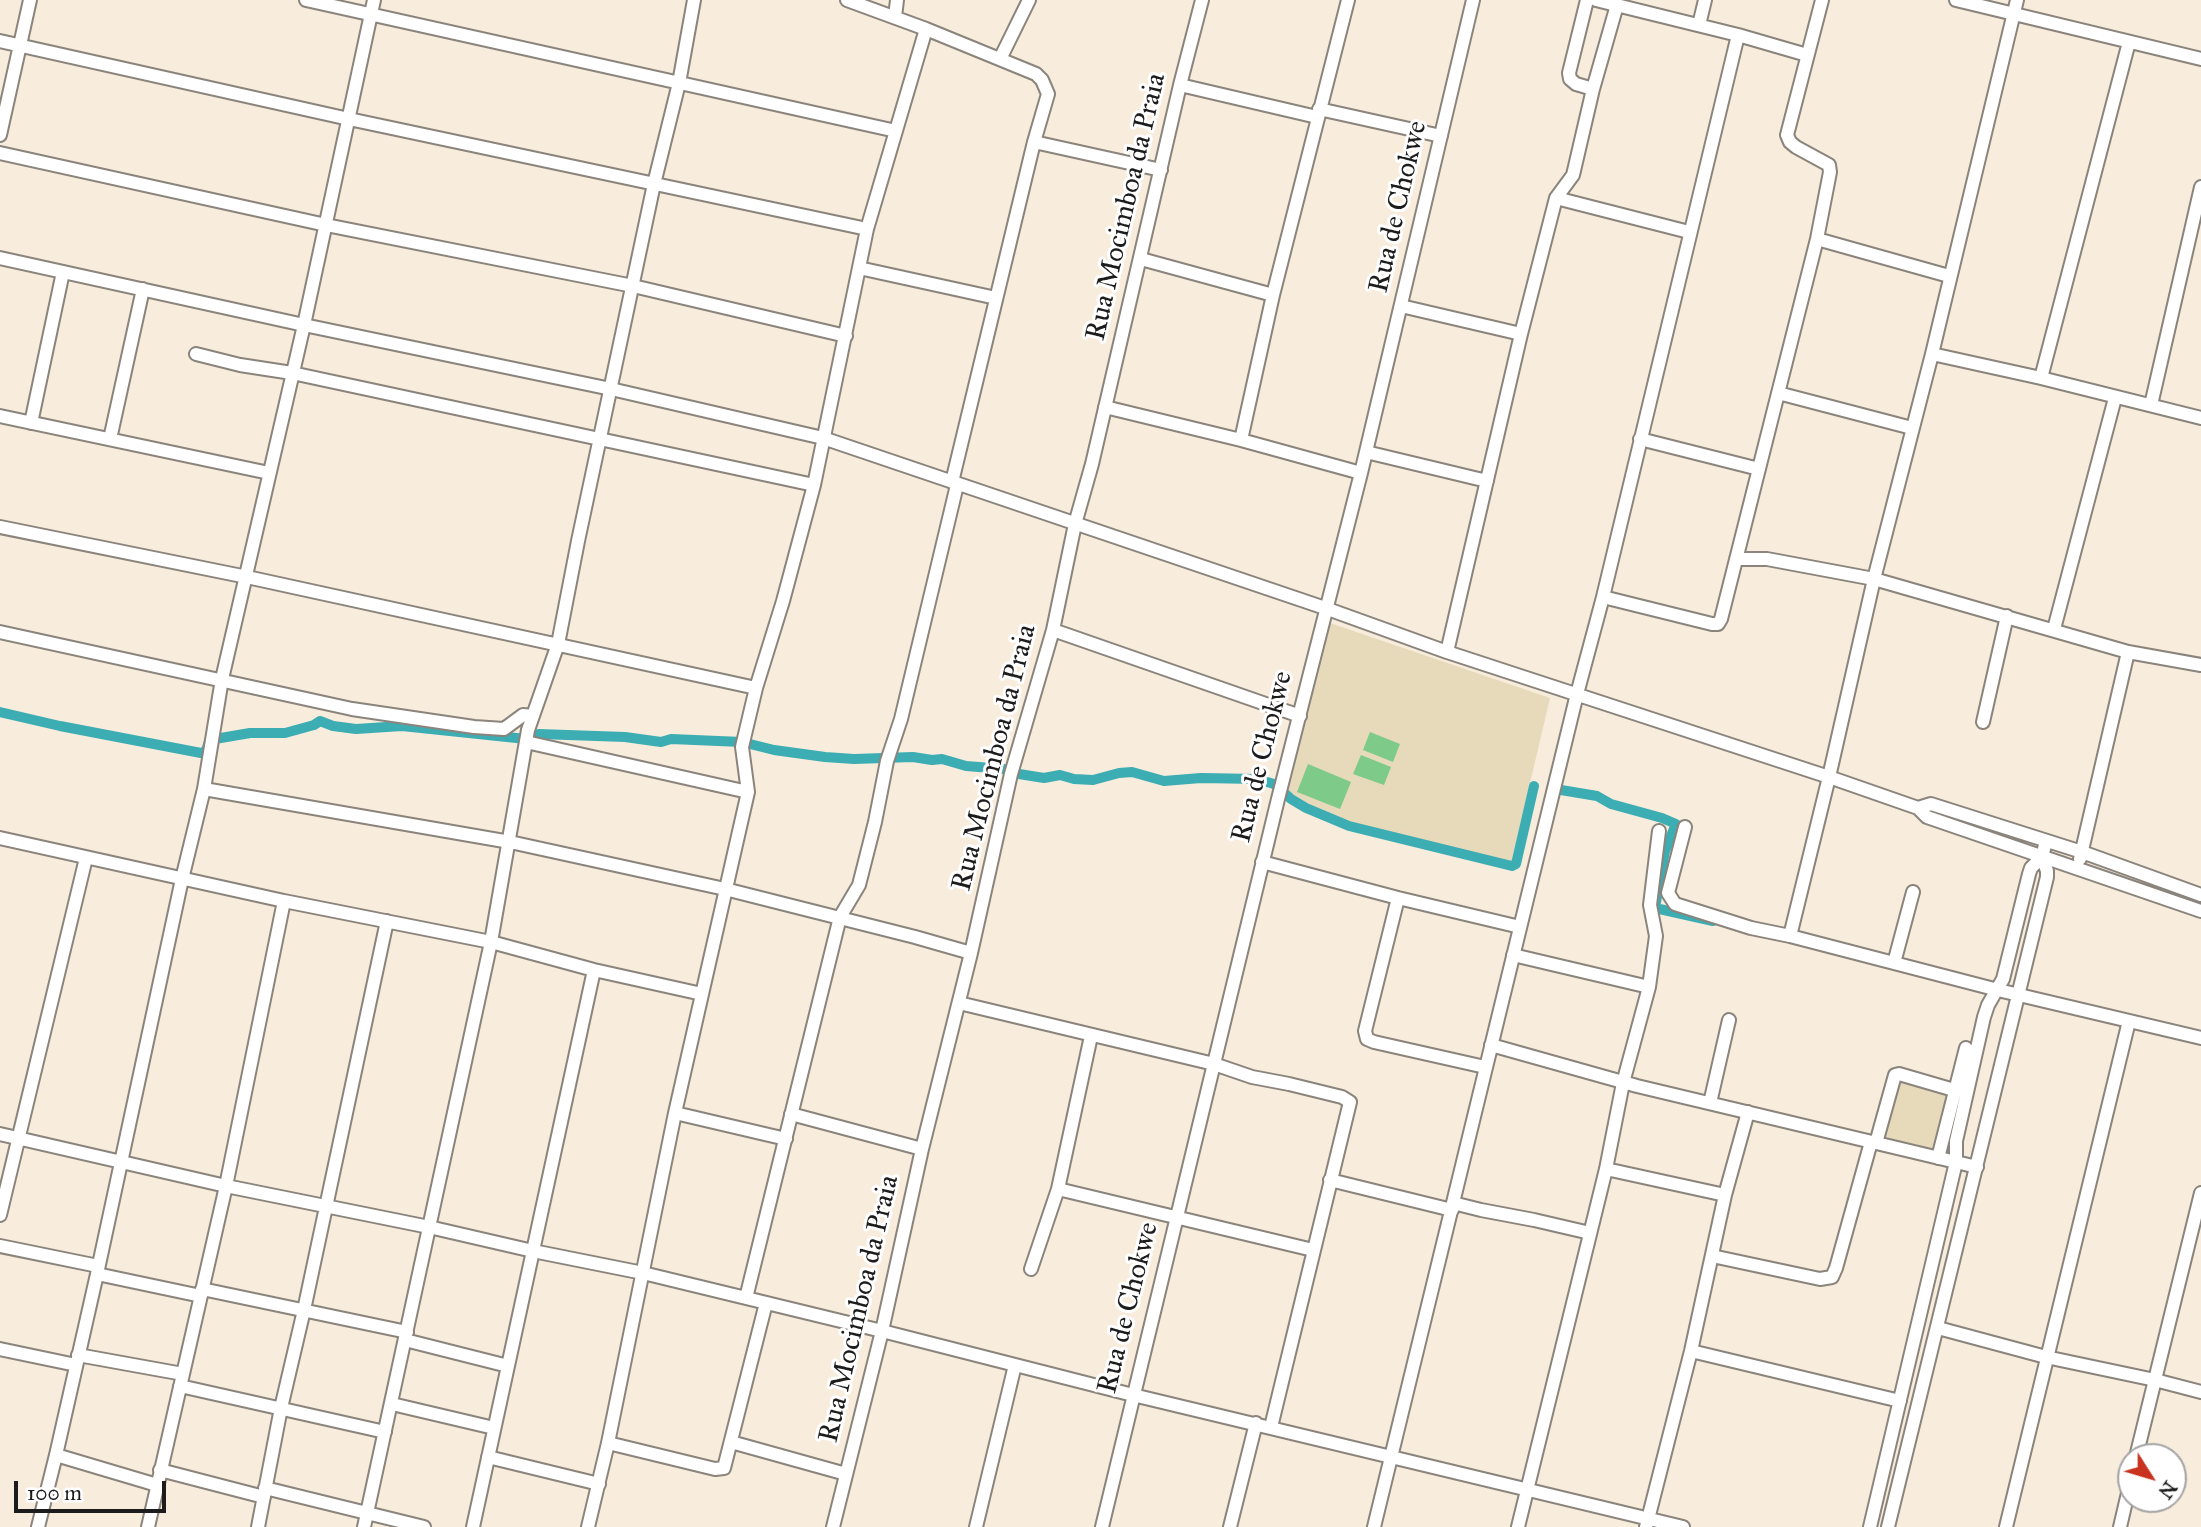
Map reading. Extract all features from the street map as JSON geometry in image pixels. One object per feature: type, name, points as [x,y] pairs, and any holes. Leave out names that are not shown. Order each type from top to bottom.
[{"type":"street","points":[[0,135],[30,0]]},
{"type":"street","points":[[306,0],[896,131]]},
{"type":"street","points":[[38,1527],[97,1270],[181,879],[204,789],[222,679],[304,325],[374,0]]},
{"type":"street","points":[[364,1527],[491,942],[526,742],[558,644],[654,184],[679,83],[694,0]]},
{"type":"street","points":[[746,1298],[840,917],[859,885],[889,756],[901,719],[996,298],[1048,94],[1036,74],[847,0]]},
{"type":"street","points":[[895,17],[897,0]]},
{"type":"street","points":[[1000,59],[1029,0]]},
{"type":"street","name":"Rua Mocimboa da Praia","points":[[833,1527],[882,1331],[922,1149],[971,953],[1012,771],[1053,630],[1075,524],[1202,0]]},
{"type":"street","points":[[1241,440],[1273,295],[1348,0]]},
{"type":"street","name":"Rua de Chokwe","points":[[1102,1527],[1262,862],[1361,473],[1473,0]]},
{"type":"street","points":[[1587,0],[1569,73],[1570,79],[1576,84],[1593,89]]},
{"type":"street","points":[[1596,0],[1807,55]]},
{"type":"street","points":[[1699,25],[1705,0]]},
{"type":"street","points":[[1602,597],[1712,624],[1718,624],[1721,619],[1816,239],[1830,172],[1829,165],[1796,147],[1787,135],[1822,0]]},
{"type":"street","points":[[1956,0],[2015,6],[2129,42],[2201,59]]},
{"type":"street","points":[[1447,652],[1521,334],[1556,198],[1573,175],[1593,89],[1617,5]]},
{"type":"street","points":[[1790,936],[1874,579],[1932,354],[2015,6]]},
{"type":"street","points":[[588,1527],[608,1443],[675,1113],[748,792],[742,747],[755,688],[783,601],[814,485],[867,229],[926,29]]},
{"type":"street","points":[[1374,1527],[1738,35]]},
{"type":"street","points":[[0,41],[349,119],[867,229]]},
{"type":"street","points":[[2041,378],[2129,42]]},
{"type":"street","points":[[1180,85],[1441,136]]},
{"type":"street","points":[[1034,142],[1161,170]]},
{"type":"street","points":[[0,153],[326,225],[633,286],[846,336]]},
{"type":"street","points":[[2151,405],[2201,187]]},
{"type":"street","points":[[1556,198],[1689,232]]},
{"type":"street","points":[[1816,239],[1950,276]]},
{"type":"street","points":[[0,258],[611,389],[823,438],[1447,652],[1829,777],[1918,808],[1927,817],[2201,911]]},
{"type":"street","points":[[1141,259],[1273,295]]},
{"type":"street","points":[[859,268],[996,298]]},
{"type":"street","points":[[31,423],[63,272]]},
{"type":"street","points":[[110,439],[143,289]]},
{"type":"street","points":[[1401,306],[1521,334]]},
{"type":"street","points":[[196,354],[814,485]]},
{"type":"street","points":[[1932,354],[2201,418]]},
{"type":"street","points":[[1778,393],[1912,428]]},
{"type":"street","points":[[2054,629],[2115,398]]},
{"type":"street","points":[[1105,407],[1361,473]]},
{"type":"street","points":[[0,416],[270,473]]},
{"type":"street","points":[[1640,439],[1759,469]]},
{"type":"street","points":[[1366,452],[1487,481]]},
{"type":"street","points":[[0,527],[247,577],[755,688]]},
{"type":"street","points":[[1736,559],[1767,559],[1874,579],[2128,652],[2201,666]]},
{"type":"street","points":[[1983,722],[2007,616]]},
{"type":"street","points":[[1053,630],[1300,716]]},
{"type":"street","points":[[0,632],[352,709],[504,729],[523,715],[533,716]]},
{"type":"street","points":[[2077,869],[2128,652]]},
{"type":"street","points":[[526,742],[748,792]]},
{"type":"street","points":[[204,789],[510,842],[725,889],[971,953]]},
{"type":"street","points":[[1918,808],[1931,804],[2081,852],[2201,895]]},
{"type":"street","points":[[1990,839],[1994,824]]},
{"type":"street","points":[[1685,827],[1668,893],[1675,904],[1751,928],[2201,1038]]},
{"type":"street","points":[[1518,1527],[1606,1169],[1623,1083],[1649,987],[1656,936],[1650,905],[1659,831]]},
{"type":"street","points":[[0,838],[181,879],[491,942],[702,995]]},
{"type":"street","points":[[1870,1527],[1956,1162],[1956,1141],[1984,1017],[2003,979],[2029,874],[2042,857],[2046,841]]},
{"type":"street","points":[[1888,1527],[2020,995],[2047,877],[2042,857]]},
{"type":"street","points":[[0,1215],[86,858]]},
{"type":"street","points":[[1262,862],[1520,927]]},
{"type":"street","points":[[2112,881],[2118,866]]},
{"type":"street","points":[[1894,963],[1913,892]]},
{"type":"street","points":[[1398,898],[1365,1031],[1367,1039],[1485,1067]]},
{"type":"street","points":[[148,1527],[226,1186],[285,901]]},
{"type":"street","points":[[258,1527],[281,1408],[387,921]]},
{"type":"street","points":[[1513,955],[1649,987]]},
{"type":"street","points":[[472,1527],[594,970]]},
{"type":"street","points":[[959,1003],[1214,1064],[1252,1077],[1342,1097],[1350,1102],[1271,1427]]},
{"type":"street","points":[[1710,1103],[1729,1020]]},
{"type":"street","points":[[2006,1527],[2129,1021]]},
{"type":"street","points":[[1031,1269],[1058,1189],[1091,1036]]},
{"type":"street","points":[[1491,1045],[1623,1083],[1977,1167]]},
{"type":"street","points":[[1938,1158],[1966,1048]]},
{"type":"street","points":[[1712,1256],[1820,1279],[1832,1277],[1895,1075],[1954,1090]]},
{"type":"street","points":[[1647,1523],[1691,1351],[1725,1195],[1748,1112]]},
{"type":"street","points":[[675,1113],[786,1139]]},
{"type":"street","points":[[791,1114],[922,1149]]},
{"type":"street","points":[[0,1134],[226,1186],[643,1273],[1133,1395],[1527,1489],[1647,1523],[1684,1527]]},
{"type":"street","points":[[1606,1169],[1725,1195]]},
{"type":"street","points":[[1330,1180],[1590,1233]]},
{"type":"street","points":[[1058,1189],[1313,1250]]},
{"type":"street","points":[[2139,1443],[2201,1193]]},
{"type":"street","points":[[0,1246],[202,1293],[304,1310],[508,1366]]},
{"type":"street","points":[[608,1443],[721,1469],[726,1464],[766,1303]]},
{"type":"street","points":[[1938,1328],[2046,1357],[2201,1392]]},
{"type":"street","points":[[0,1349],[77,1360],[181,1380],[281,1408],[385,1432]]},
{"type":"street","points":[[1691,1351],[1900,1401]]},
{"type":"street","points":[[976,1527],[1015,1365]]},
{"type":"street","points":[[392,1404],[494,1428]]},
{"type":"street","points":[[1230,1527],[1256,1423]]},
{"type":"street","points":[[731,1442],[846,1474]]},
{"type":"street","points":[[56,1455],[157,1485]]},
{"type":"street","points":[[488,1457],[599,1484]]},
{"type":"street","points":[[160,1470],[424,1527]]},
{"type":"shaded area","points":[[1330,623],[1550,698],[1511,864],[1366,829],[1311,808],[1288,791]]},
{"type":"shaded area","points":[[1897,1078],[1948,1091],[1933,1150],[1881,1137]]},
{"type":"green space","points":[[1370,732],[1400,744],[1393,762],[1363,750]]},
{"type":"green space","points":[[1361,755],[1391,767],[1384,785],[1353,774]]},
{"type":"green space","points":[[1308,764],[1351,782],[1340,809],[1297,792]]},
{"type":"waterway","points":[[0,712],[201,753],[206,751],[209,741]]},
{"type":"waterway","points":[[215,739],[250,733],[285,733],[320,721],[356,729],[402,726],[526,739],[539,734],[625,737],[661,742],[671,739],[742,742],[774,750],[825,757],[942,759],[966,766],[1004,769],[1044,778],[1060,775],[1093,780],[1132,772],[1164,781],[1201,778],[1257,779],[1274,784],[1306,808],[1349,826],[1512,866],[1516,864],[1534,786]]},
{"type":"waterway","points":[[1555,789],[1597,796],[1611,804],[1676,824],[1665,851],[1655,908],[1713,921]]}]
